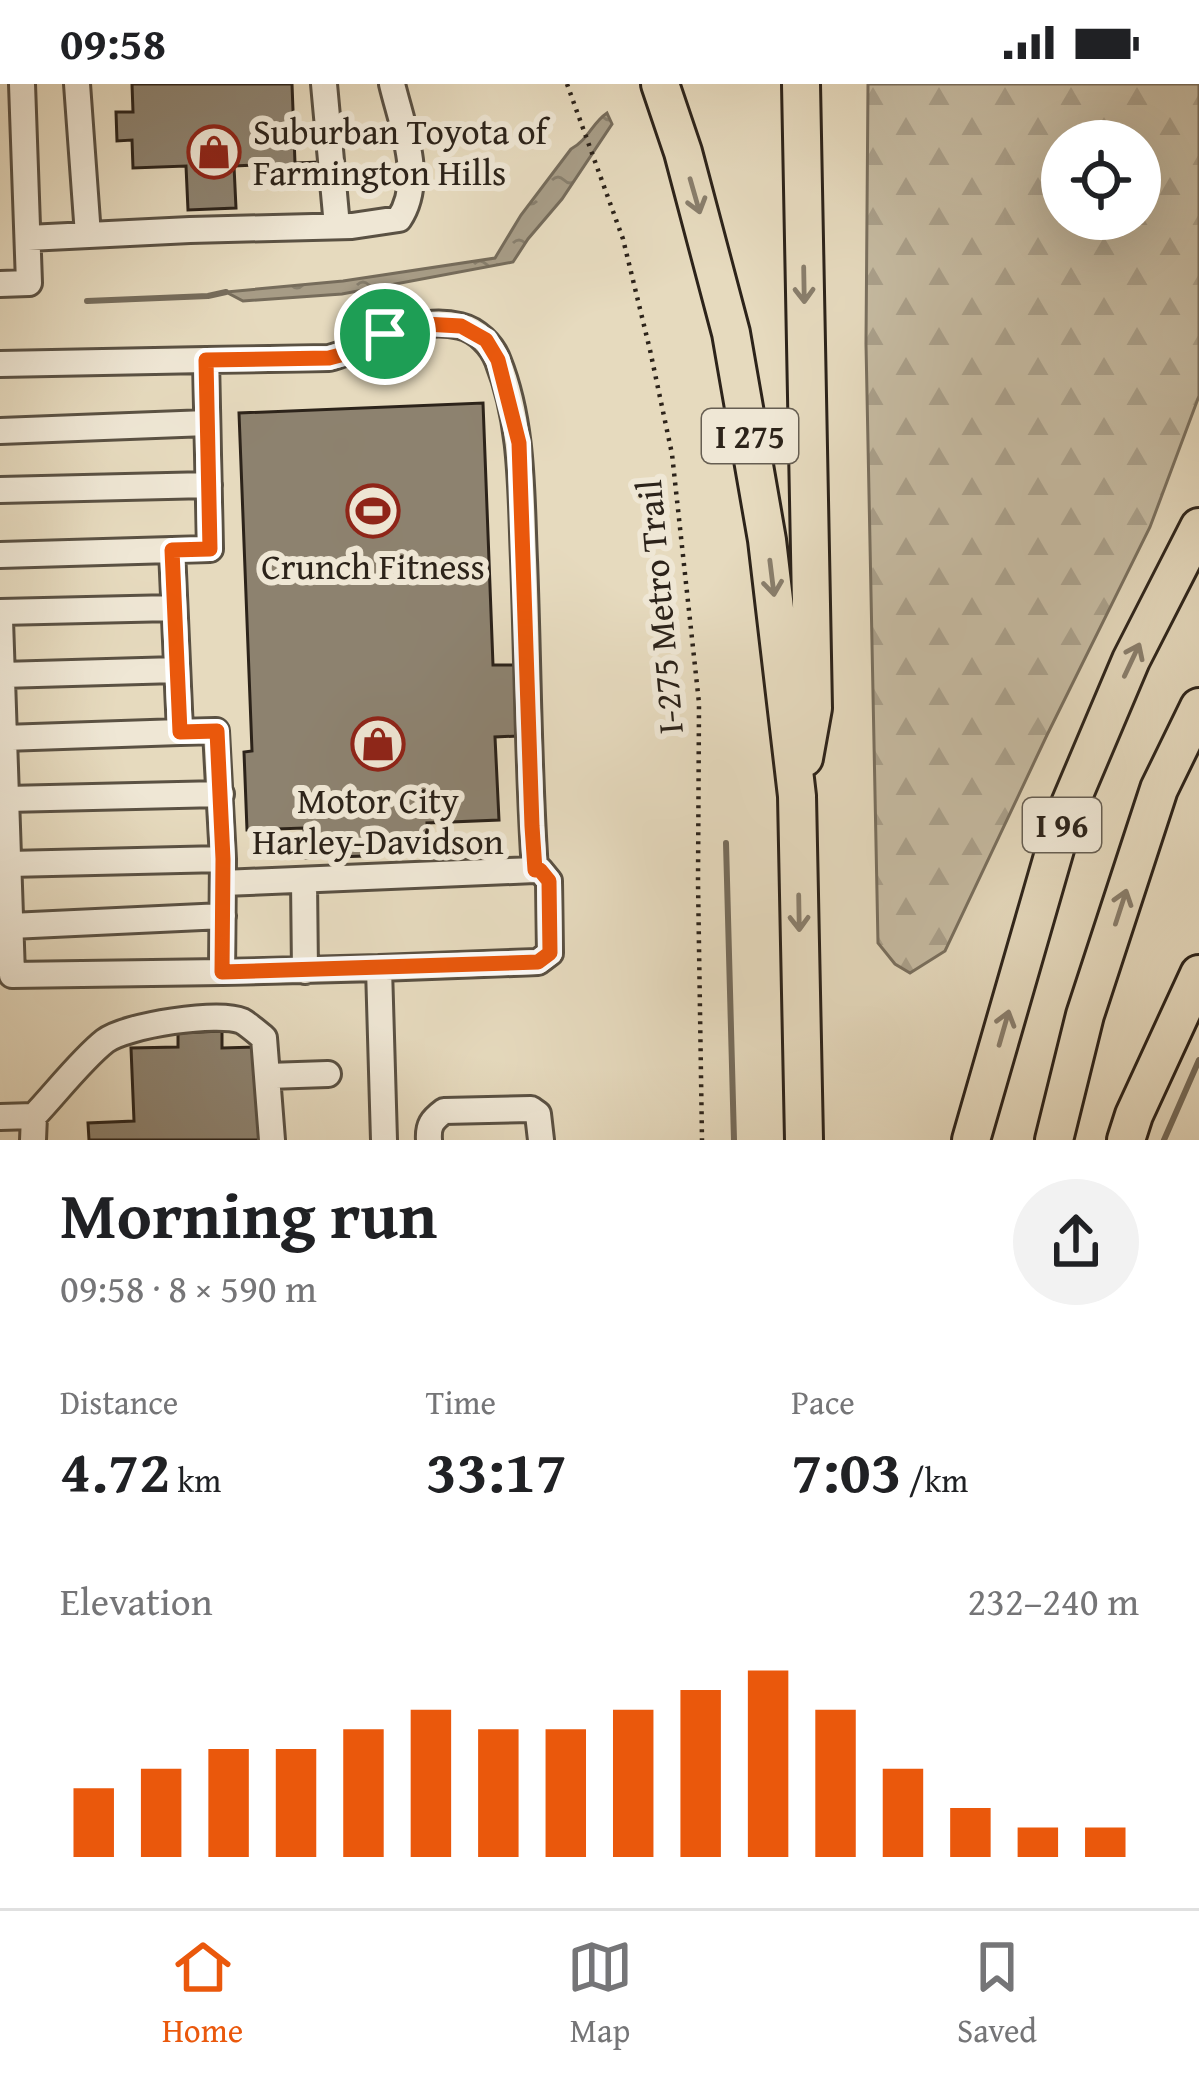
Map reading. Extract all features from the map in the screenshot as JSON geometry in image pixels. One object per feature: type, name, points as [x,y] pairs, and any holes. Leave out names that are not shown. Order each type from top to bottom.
[{"type":"highway","name":"I 275","points":[[660,84],[731,334],[767,540],[797,796],[804,1140]]},
{"type":"highway","points":[[797,796],[813,708],[800,84]]},
{"type":"highway","name":"I 96","points":[[971,1140],[1064,818],[1131,660],[1199,526]]},
{"type":"highway","points":[[1054,1140],[1085,1015],[1159,789],[1199,707]]},
{"type":"highway","points":[[1126,1140],[1199,974]]},
{"type":"lane","points":[[0,284],[29,283],[22,84]]},
{"type":"lane","points":[[77,84],[88,235]]},
{"type":"lane","points":[[324,84],[337,226]]},
{"type":"lane","points":[[28,238],[337,226],[399,219],[409,205],[412,176],[392,84]]},
{"type":"lane","points":[[0,364],[329,358],[385,334],[424,324],[461,326],[486,340],[498,360],[519,443],[535,870]]},
{"type":"lane","points":[[0,555],[210,549],[206,360]]},
{"type":"lane","points":[[0,431],[207,422]]},
{"type":"lane","points":[[0,490],[209,485]]},
{"type":"lane","points":[[172,550],[180,732]]},
{"type":"lane","points":[[9,864],[223,871],[304,881],[540,870],[549,881],[550,953],[538,962],[6,976],[11,926],[0,616],[174,608]]},
{"type":"lane","points":[[2,675],[177,670]]},
{"type":"lane","points":[[4,738],[217,731],[222,972]]},
{"type":"lane","points":[[7,799],[220,794]]},
{"type":"lane","points":[[304,881],[305,971]]},
{"type":"lane","points":[[11,926],[223,916]]},
{"type":"lane","points":[[380,968],[384,1140]]},
{"type":"lane","points":[[0,1117],[33,1128],[105,1041],[124,1031],[146,1024],[219,1018],[240,1020],[264,1039],[272,1140]]},
{"type":"lane","points":[[268,1076],[328,1074]]},
{"type":"lane","points":[[429,1140],[428,1129],[444,1112],[531,1109],[538,1114],[541,1140]]},
{"type":"path","name":"I-275 Metro Trail","points":[[567,84],[622,239],[672,454],[699,703],[702,1140]]},
{"type":"green space","points":[[868,84],[1199,84],[1199,396],[1150,527],[945,951],[910,973],[895,964],[878,943],[866,344]]},
{"type":"water","points":[[607,113],[612,124],[513,262],[342,294],[243,301],[226,292],[343,281],[495,258],[571,149]]},
{"type":"building","name":"Suburban Toyota of Farmington Hills","points":[[132,84],[292,84],[295,163],[319,162],[320,184],[275,186],[274,164],[234,166],[236,208],[188,210],[186,166],[133,168],[132,140],[117,141],[116,112],[133,112]]},
{"type":"building","points":[[483,403],[493,665],[516,665],[518,736],[495,737],[499,820],[427,823],[428,854],[305,858],[304,828],[247,830],[244,752],[252,751],[239,413]]},
{"type":"building","points":[[222,1031],[222,1048],[257,1047],[261,1140],[89,1140],[88,1123],[134,1121],[131,1048],[178,1047],[178,1033]]},
{"type":"waterway","points":[[87,301],[226,292]]},
{"type":"waterway","points":[[726,843],[734,1140]]},
{"type":"waterway","points":[[1164,1140],[1199,1060]]},
{"type":"place","name":"Suburban Toyota of Farmington Hills","points":[[214,152]]},
{"type":"place","name":"Crunch Fitness","points":[[373,511]]},
{"type":"place","name":"Motor City Harley-Davidson","points":[[378,744]]},
{"type":"route","points":[[424,324],[461,326],[486,340],[498,360],[519,443],[532,826],[535,870],[549,881],[550,953],[538,962],[222,972],[217,731],[180,732],[172,550],[210,549],[206,360],[329,358],[385,334],[424,324]]}]
